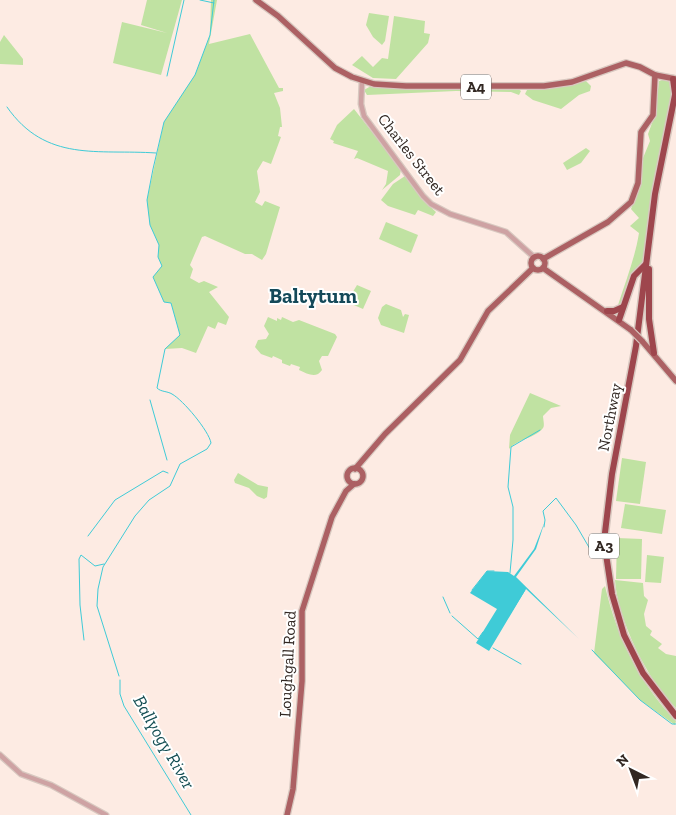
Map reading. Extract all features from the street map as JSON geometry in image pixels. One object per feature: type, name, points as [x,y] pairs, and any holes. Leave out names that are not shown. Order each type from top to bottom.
[{"type":"highway","name":"Northway","points":[[674,79],[675,91],[657,181],[633,366],[605,522],[604,546],[612,594],[628,645],[648,682],[676,716]]},
{"type":"highway","name":"Northway","points":[[672,107],[676,101]]},
{"type":"highway","points":[[647,256],[649,319],[654,353]]},
{"type":"highway","points":[[619,320],[634,276],[646,264]]},
{"type":"highway","points":[[607,311],[618,310],[623,306]]},
{"type":"highway","points":[[644,343],[652,339]]},
{"type":"main road","name":"A4","points":[[256,0],[278,16],[329,64],[362,81],[406,86],[544,86],[572,82],[626,63],[640,67],[655,75],[674,79]]},
{"type":"main road","points":[[362,461],[362,480],[354,484],[348,480],[349,472],[355,469],[385,434],[460,360],[488,311],[533,268],[532,264],[535,258],[543,259],[608,222],[626,208],[638,183],[642,130],[653,115],[655,75]]},
{"type":"main road","points":[[543,259],[544,268],[607,311],[631,330],[654,353],[676,381]]},
{"type":"main road","points":[[533,268],[538,270],[544,268]]},
{"type":"main road","points":[[355,469],[361,471]]},
{"type":"main road","name":"Loughgall Road","points":[[287,815],[292,789],[302,681],[302,611],[326,531],[346,491],[348,480]]},
{"type":"main road","name":"Loughgall Road","points":[[346,491],[354,484]]},
{"type":"street","name":"Charles Street","points":[[362,81],[361,104],[364,116],[426,199],[442,211],[506,232],[535,258]]},
{"type":"street","points":[[0,755],[21,774],[50,785],[106,815]]},
{"type":"green space","points":[[147,0],[182,0],[161,75],[113,63],[122,22],[167,33],[141,25]]},
{"type":"green space","points":[[211,0],[217,0],[209,44],[250,34],[279,88],[283,88],[283,91],[274,93],[280,108],[282,127],[280,127],[278,136],[281,137],[271,164],[263,161],[257,171],[260,192],[255,202],[262,206],[265,201],[280,207],[266,254],[262,260],[252,254],[245,254],[205,236],[202,237],[190,265],[193,269],[190,278],[199,283],[204,281],[218,287],[209,292],[229,317],[226,325],[218,322],[215,329],[208,326],[196,353],[182,348],[165,349],[180,335],[171,303],[164,302],[153,277],[162,266],[158,257],[159,245],[150,225],[147,200],[164,122],[195,75],[210,35]]},
{"type":"green space","points":[[369,13],[389,16],[385,41],[382,45],[373,37],[366,25]]},
{"type":"green space","points":[[394,16],[425,21],[424,33],[430,34],[428,43],[396,79],[373,78],[352,65],[362,56],[373,67],[382,58],[388,59]]},
{"type":"green space","points":[[4,35],[23,59],[23,65],[0,64],[0,42]]},
{"type":"green space","points":[[665,79],[670,81],[673,92],[657,167],[642,264],[628,283],[621,303],[618,305],[633,260],[639,233],[630,226],[639,218],[631,209],[641,184],[643,158],[650,141],[648,134],[655,115],[659,81]]},
{"type":"green space","points":[[586,81],[591,86],[590,91],[579,95],[561,109],[533,100],[525,94],[527,90]]},
{"type":"green space","points":[[371,86],[387,88],[518,89],[521,91],[519,95],[511,92],[456,91],[367,95],[364,90]]},
{"type":"green space","points":[[354,109],[401,169],[400,175],[382,190],[386,184],[388,171],[357,158],[354,159],[358,151],[333,143],[334,141],[330,139],[337,125]]},
{"type":"green space","points":[[586,148],[590,151],[581,163],[567,170],[563,163]]},
{"type":"green space","points":[[405,176],[425,202],[436,212],[433,216],[418,210],[415,215],[388,206],[381,200],[393,184]]},
{"type":"green space","points":[[386,222],[418,235],[411,253],[379,239]]},
{"type":"green space","points":[[357,285],[371,291],[363,309],[347,302]]},
{"type":"green space","points":[[386,304],[401,310],[403,317],[405,314],[409,315],[404,333],[381,325],[378,318],[382,307]]},
{"type":"green space","points":[[268,317],[277,321],[277,318],[281,320],[282,317],[293,322],[299,320],[335,334],[337,337],[328,356],[322,356],[319,361],[322,370],[320,373],[309,374],[299,370],[300,367],[291,364],[290,366],[273,356],[272,358],[261,354],[255,347],[258,340],[266,339],[269,334],[264,326]]},
{"type":"green space","points":[[530,393],[561,406],[551,408],[543,416],[544,427],[540,431],[509,449],[510,435]]},
{"type":"green space","points":[[622,458],[646,462],[640,504],[616,501]]},
{"type":"green space","points":[[238,473],[258,485],[268,487],[267,497],[264,499],[257,496],[249,488],[235,483],[234,480]]},
{"type":"green space","points":[[625,504],[666,510],[662,534],[621,528]]},
{"type":"green space","points":[[617,538],[642,539],[641,579],[616,579]]},
{"type":"green space","points":[[647,555],[664,557],[661,583],[645,582]]},
{"type":"green space","points":[[615,580],[643,583],[644,596],[648,600],[644,614],[646,626],[652,631],[650,635],[662,644],[658,648],[666,654],[676,656],[676,708],[665,697],[655,682],[636,648],[621,612]]},
{"type":"green space","points":[[605,586],[616,623],[631,658],[651,691],[676,721],[675,725],[640,700],[594,653],[602,589]]},
{"type":"water","points":[[545,521],[536,549],[516,577],[579,639],[526,589],[489,651],[476,643],[497,609],[470,593],[487,571],[508,572],[514,576],[534,549]]},
{"type":"waterway","points":[[167,76],[184,0]]},
{"type":"waterway","points":[[200,0],[214,3]]},
{"type":"waterway","points":[[119,676],[97,606],[98,589],[103,567],[135,516],[149,500],[170,486],[180,464],[207,449],[211,443],[201,424],[182,402],[172,394],[157,388],[165,349],[180,335],[171,303],[164,302],[153,277],[162,266],[158,257],[159,245],[150,225],[147,200],[164,122],[195,75],[210,35],[214,0]]},
{"type":"waterway","points":[[7,107],[22,125],[39,137],[56,145],[74,150],[156,153]]},
{"type":"waterway","points":[[150,400],[167,460]]},
{"type":"waterway","points":[[510,573],[513,540],[513,507],[508,487],[511,447],[540,430]]},
{"type":"waterway","points":[[88,536],[115,500],[163,471],[168,473]]},
{"type":"waterway","points":[[544,527],[543,511],[556,498],[576,525],[590,549]]},
{"type":"waterway","points":[[84,640],[80,605],[79,559],[81,555],[95,566],[104,564]]},
{"type":"waterway","points":[[472,590],[487,571],[494,571]]},
{"type":"waterway","points":[[503,625],[525,590]]},
{"type":"waterway","points":[[443,597],[450,613]]},
{"type":"waterway","points":[[452,616],[478,639],[483,632]]},
{"type":"waterway","points":[[497,635],[501,628]]},
{"type":"waterway","points":[[493,648],[521,664]]},
{"type":"waterway","points":[[592,650],[640,700],[672,724],[676,724]]},
{"type":"waterway","name":"Ballyogy River","points":[[120,680],[120,694],[124,706],[191,815]]},
{"type":"district","name":"Baltytum","points":[[313,296]]}]
